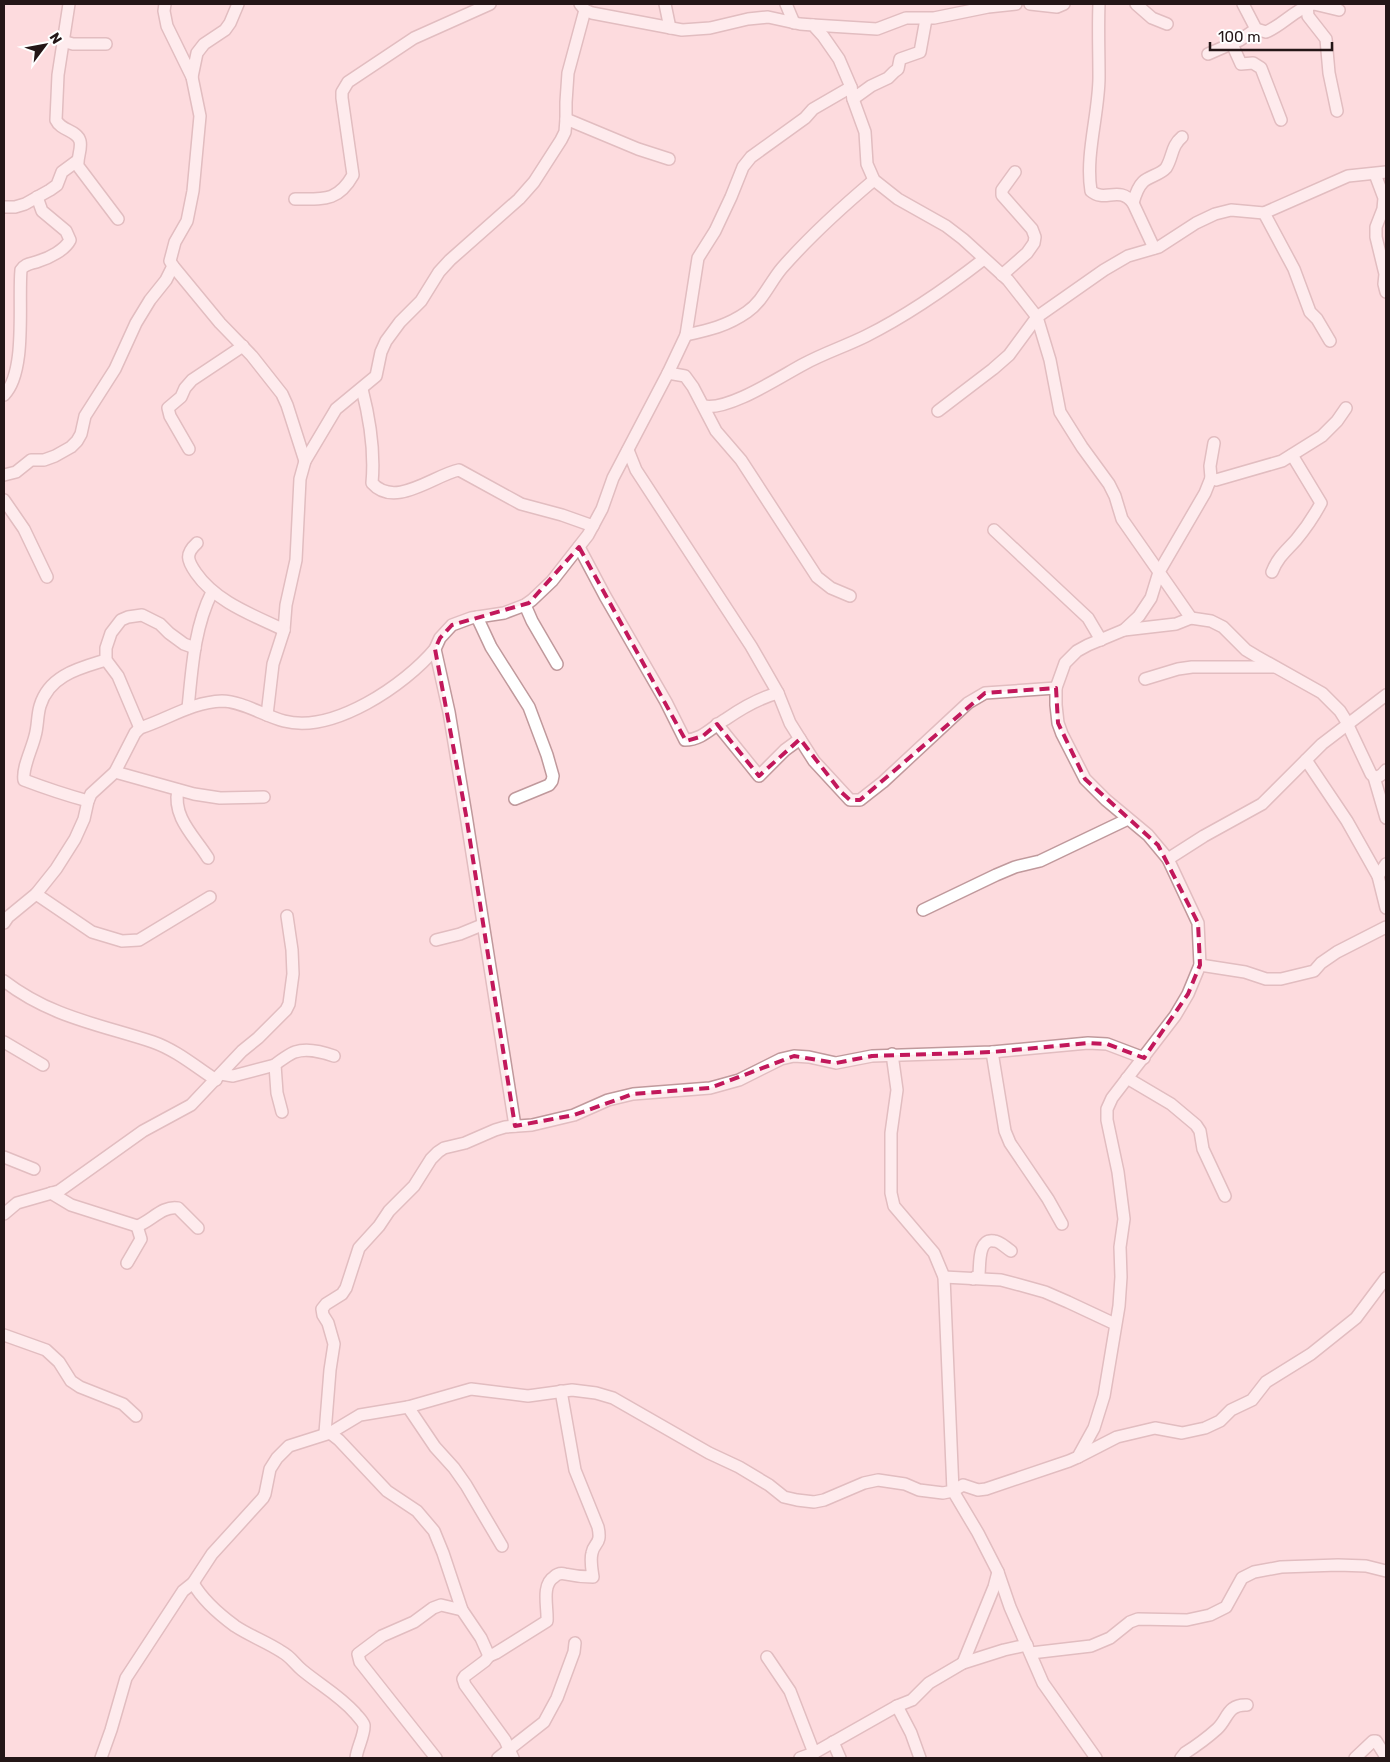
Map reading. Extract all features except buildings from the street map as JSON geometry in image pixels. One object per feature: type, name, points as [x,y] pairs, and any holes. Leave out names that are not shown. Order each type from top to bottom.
[{"type":"street","points":[[4,207],[15,207],[25,204],[57,185],[62,172],[77,161],[81,146],[80,139],[77,134],[59,126],[56,120],[58,75],[69,4]]},
{"type":"street","points":[[165,4],[166,26],[192,77],[200,116],[193,191],[187,221],[175,242],[170,261],[282,394],[305,461]]},
{"type":"street","points":[[192,77],[197,53],[204,44],[225,30],[237,10],[238,4]]},
{"type":"street","points":[[295,199],[333,198],[343,190],[353,175],[342,98],[342,92],[348,82],[420,35],[490,4]]},
{"type":"street","points":[[665,4],[670,28]]},
{"type":"street","points":[[786,4],[794,22]]},
{"type":"street","points":[[267,716],[273,664],[284,630],[286,605],[296,560],[300,479],[305,461],[336,409],[342,402],[362,389],[376,376],[381,352],[386,341],[400,322],[421,301],[439,272],[529,188],[561,140],[566,119],[568,73],[582,7],[638,23],[694,30],[761,18],[813,25],[877,29],[906,18],[926,19],[962,9],[1016,4]]},
{"type":"street","points":[[1030,4],[1057,7],[1064,4]]},
{"type":"street","points":[[1099,4],[1099,77],[1091,158],[1091,191],[1099,195],[1121,194],[1128,197],[1133,203],[1154,248]]},
{"type":"street","points":[[1136,4],[1152,18],[1167,24]]},
{"type":"street","points":[[1244,4],[1256,29],[1266,32],[1311,4],[1339,10]]},
{"type":"street","points":[[1311,4],[1308,16],[1326,39],[1329,73],[1337,111]]},
{"type":"street","points":[[5,918],[36,894],[56,869],[75,839],[84,819],[88,801],[98,786],[115,772],[135,733],[140,728],[188,708],[204,703],[225,701],[267,716],[298,723],[318,722],[338,716],[370,702],[422,665],[435,649],[440,638],[452,625],[471,618],[504,613],[525,605],[540,594],[579,547],[593,526],[602,509],[613,478],[668,373],[686,335],[698,258],[715,230],[745,164],[751,157],[805,118],[813,109],[888,78],[898,68],[900,59],[920,52],[926,19]]},
{"type":"street","points":[[813,25],[839,59],[865,132],[867,164],[874,180],[898,199],[953,230],[1002,275],[1037,317],[1050,360],[1055,394],[1060,412],[1082,447],[1109,484],[1122,519],[1191,618]]},
{"type":"street","points":[[1208,54],[1232,44],[1256,29]]},
{"type":"street","points":[[62,42],[106,44]]},
{"type":"street","points":[[1232,44],[1241,64],[1253,63],[1261,68],[1281,120]]},
{"type":"street","points":[[566,119],[638,149],[669,159]]},
{"type":"street","points":[[1133,203],[1143,181],[1163,171],[1167,166],[1175,143],[1182,138]]},
{"type":"street","points":[[77,161],[82,172],[118,219]]},
{"type":"street","points":[[1002,275],[1027,253],[1034,243],[1035,237],[1032,229],[1002,195],[1002,190],[1015,172]]},
{"type":"street","points":[[938,411],[1009,355],[1037,317],[1104,270],[1128,256],[1159,247],[1196,223],[1215,214],[1232,210],[1264,213],[1348,176],[1381,173],[1384,198],[1383,209],[1376,227],[1376,237],[1385,274],[1384,284],[1386,292]]},
{"type":"street","points":[[686,335],[720,327],[748,312],[760,300],[781,270],[796,253],[849,201],[874,180]]},
{"type":"street","points":[[4,395],[11,386],[16,368],[22,267],[43,260],[67,245],[70,240],[66,230],[42,212],[37,197]]},
{"type":"street","points":[[1264,213],[1294,270],[1310,312],[1317,319],[1330,341]]},
{"type":"street","points":[[704,406],[715,407],[756,390],[806,362],[870,334],[962,276],[984,259]]},
{"type":"street","points":[[4,475],[16,472],[31,460],[44,460],[55,456],[71,447],[77,441],[81,434],[85,416],[114,369],[136,323],[150,300],[166,280],[173,266]]},
{"type":"street","points":[[189,449],[170,416],[168,408],[181,397],[185,388],[192,380],[243,346]]},
{"type":"street","points":[[668,373],[685,376],[694,387],[716,431],[741,460],[817,577],[831,588],[850,596]]},
{"type":"street","points":[[362,389],[372,439],[372,484],[378,490],[390,492],[403,491],[459,470],[521,504],[593,526]]},
{"type":"street","points":[[1211,478],[1216,480],[1282,461],[1322,436],[1338,421],[1346,408]]},
{"type":"street","points":[[1124,630],[1139,616],[1150,598],[1159,572],[1205,493],[1211,478],[1210,466],[1214,444]]},
{"type":"street","points":[[628,450],[636,470],[751,646],[778,693],[790,723],[800,740],[814,761],[850,800],[860,800],[908,760],[968,703],[985,693],[1056,688]]},
{"type":"street","points":[[1272,572],[1278,559],[1306,527],[1322,503],[1292,455]]},
{"type":"street","points":[[4,500],[24,529],[46,577]]},
{"type":"street","points":[[994,530],[1088,618],[1101,640]]},
{"type":"street","points":[[197,543],[191,548],[188,557],[193,568],[212,592],[284,630]]},
{"type":"street","points":[[579,547],[666,702],[685,740],[703,736],[718,724],[759,699],[778,693]]},
{"type":"street","points":[[188,708],[199,626],[212,592]]},
{"type":"street","points":[[525,605],[557,664]]},
{"type":"street","points":[[140,728],[118,676],[106,660],[106,648],[111,633],[121,620],[128,617],[142,616],[152,620],[184,644],[195,648]]},
{"type":"street","points":[[477,618],[490,647],[529,707],[548,755],[553,776],[549,785],[515,799]]},
{"type":"street","points":[[1078,1457],[1094,1428],[1104,1396],[1116,1324],[1121,1277],[1120,1247],[1124,1219],[1122,1194],[1107,1120],[1107,1109],[1112,1098],[1175,1016],[1188,994],[1200,965],[1198,923],[1168,859],[1148,835],[1097,792],[1085,778],[1069,750],[1058,724],[1056,688],[1065,663],[1077,651],[1124,630],[1176,624],[1191,618],[1211,621],[1224,627],[1246,650],[1322,693],[1340,711],[1368,770],[1374,777],[1386,818]]},
{"type":"street","points":[[435,649],[450,722],[515,1126]]},
{"type":"street","points":[[88,801],[24,780],[23,774],[36,736],[43,697],[58,679],[75,669],[106,660]]},
{"type":"street","points":[[1145,679],[1178,669],[1192,667],[1275,667]]},
{"type":"street","points":[[1168,859],[1204,836],[1262,804],[1337,732],[1386,695]]},
{"type":"street","points":[[718,724],[758,776],[800,740]]},
{"type":"street","points":[[1306,760],[1347,821],[1378,876],[1386,908]]},
{"type":"street","points":[[1374,777],[1381,776],[1386,770]]},
{"type":"street","points":[[115,772],[178,790],[220,798],[264,797]]},
{"type":"street","points":[[178,790],[176,804],[181,819],[208,858]]},
{"type":"street","points":[[924,910],[996,875],[1015,867],[1040,861],[1128,819]]},
{"type":"street","points":[[1378,876],[1386,864]]},
{"type":"street","points":[[36,894],[92,932],[122,941],[139,940],[210,897]]},
{"type":"street","points":[[4,1214],[17,1202],[52,1193],[66,1187],[143,1131],[191,1105],[242,1051],[286,1010],[289,1004],[293,974],[287,916]]},
{"type":"street","points":[[436,940],[460,934],[482,925]]},
{"type":"street","points":[[1200,965],[1245,972],[1266,979],[1281,979],[1314,971],[1321,962],[1337,952],[1386,927]]},
{"type":"street","points":[[4,981],[31,1000],[62,1014],[162,1046],[218,1077],[233,1076],[275,1065],[295,1052],[310,1050],[334,1056]]},
{"type":"street","points":[[4,1042],[43,1065]]},
{"type":"street","points":[[327,1433],[330,1370],[334,1344],[322,1309],[326,1304],[342,1294],[346,1288],[359,1248],[379,1226],[389,1211],[414,1186],[431,1159],[444,1148],[495,1130],[515,1126],[532,1126],[574,1115],[608,1100],[633,1094],[710,1088],[739,1080],[781,1058],[794,1056],[836,1063],[865,1056],[992,1052],[1088,1043],[1107,1044],[1144,1058]]},
{"type":"street","points":[[992,1052],[1005,1131],[1018,1156],[1043,1191],[1062,1224]]},
{"type":"street","points":[[892,1054],[896,1090],[891,1133],[891,1193],[894,1206],[934,1253],[944,1276],[953,1491],[998,1572],[1010,1607],[1044,1683],[1096,1758]]},
{"type":"street","points":[[275,1065],[277,1094],[282,1112]]},
{"type":"street","points":[[1127,1078],[1172,1104],[1196,1125],[1200,1130],[1204,1149],[1225,1196]]},
{"type":"street","points":[[4,1157],[34,1169]]},
{"type":"street","points":[[52,1193],[71,1205],[88,1212],[136,1226],[167,1209],[178,1208],[198,1228]]},
{"type":"street","points":[[127,1263],[141,1239],[136,1226]]},
{"type":"street","points":[[973,1279],[979,1274],[980,1256],[984,1244],[989,1241],[996,1241],[1011,1251]]},
{"type":"street","points":[[944,1276],[1001,1280],[1045,1292],[1116,1324]]},
{"type":"street","points":[[100,1758],[112,1730],[126,1678],[183,1591],[193,1583],[212,1554],[265,1494],[270,1469],[277,1458],[290,1446],[327,1433],[360,1415],[408,1407],[471,1389],[528,1396],[572,1390],[596,1393],[613,1398],[709,1453],[739,1467],[769,1485],[784,1497],[814,1502],[824,1500],[864,1483],[878,1480],[905,1484],[920,1490],[943,1493],[953,1491],[964,1485],[978,1490],[1058,1466],[1117,1437],[1155,1428],[1182,1433],[1205,1428],[1220,1421],[1231,1410],[1252,1400],[1266,1382],[1311,1354],[1356,1318],[1386,1278]]},
{"type":"street","points":[[4,1335],[46,1350],[60,1362],[71,1381],[123,1404],[136,1416]]},
{"type":"street","points":[[512,1754],[465,1685],[465,1676],[488,1656],[548,1621],[546,1588],[550,1579],[558,1574],[593,1577],[592,1551],[598,1543],[600,1535],[575,1470],[561,1391]]},
{"type":"street","points":[[408,1407],[435,1447],[466,1485],[502,1546]]},
{"type":"street","points":[[327,1433],[339,1440],[387,1491],[417,1511],[434,1531],[462,1610],[481,1638],[488,1656]]},
{"type":"street","points":[[800,1758],[814,1753],[897,1706],[912,1700],[929,1683],[963,1663],[1004,1650],[1092,1646],[1110,1638],[1130,1622],[1138,1619],[1187,1620],[1210,1615],[1221,1611],[1226,1606],[1242,1578],[1254,1572],[1281,1566],[1338,1564],[1366,1566],[1386,1571]]},
{"type":"street","points":[[963,1663],[994,1587],[998,1572]]},
{"type":"street","points":[[193,1583],[197,1590],[236,1626],[285,1653],[302,1670],[332,1691],[350,1707],[363,1722],[364,1727],[356,1758]]},
{"type":"street","points":[[436,1758],[360,1662],[358,1654],[382,1636],[414,1622],[440,1605],[462,1610]]},
{"type":"street","points":[[498,1758],[512,1754],[544,1722],[557,1698],[574,1652],[574,1643]]},
{"type":"street","points":[[766,1657],[790,1691],[814,1753]]},
{"type":"street","points":[[1181,1758],[1220,1727],[1231,1710],[1241,1705],[1247,1705]]},
{"type":"street","points":[[897,1706],[912,1733],[920,1758]]},
{"type":"street","points":[[1355,1758],[1376,1741],[1386,1757]]},
{"type":"street","points":[[833,1742],[840,1758]]},
{"type":"highlighted area","points":[[579,547],[686,741],[703,736],[717,724],[759,776],[800,739],[841,792],[850,800],[860,800],[985,693],[1056,688],[1058,723],[1085,779],[1158,845],[1198,923],[1200,965],[1188,994],[1144,1058],[1107,1044],[1088,1043],[992,1052],[872,1056],[836,1063],[794,1056],[710,1088],[633,1094],[574,1115],[515,1126],[466,815],[435,649],[440,638],[452,625],[529,603]]}]
